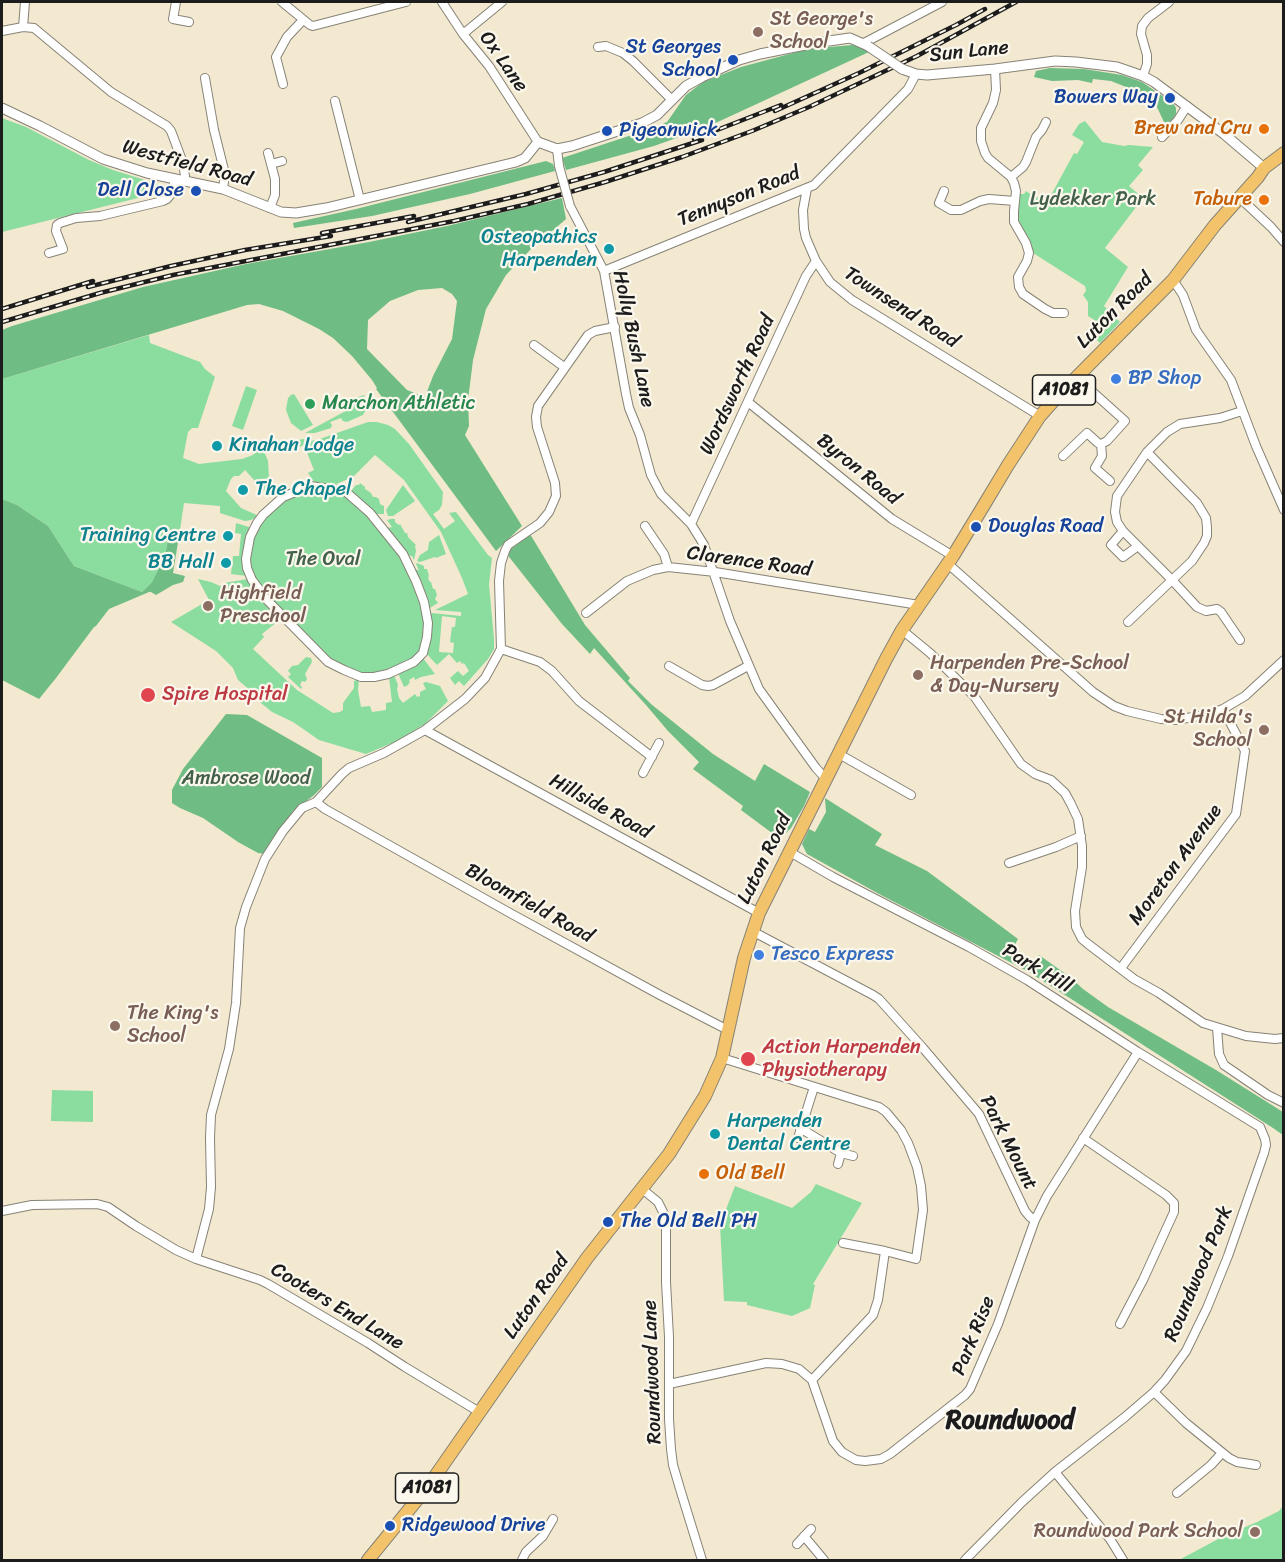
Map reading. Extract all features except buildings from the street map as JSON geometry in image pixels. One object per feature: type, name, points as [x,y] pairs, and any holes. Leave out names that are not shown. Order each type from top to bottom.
[{"type":"main road","name":"A1081","points":[[1240,198],[1264,168],[1284,153]]},
{"type":"main road","name":"Luton Road","points":[[368,1560],[429,1485],[587,1258],[669,1154],[705,1096],[722,1058],[744,958],[759,913],[886,659],[918,605],[950,559],[1040,416],[1173,280],[1215,225],[1240,198]]},
{"type":"street","points":[[23,27],[26,2]]},
{"type":"street","points":[[176,2],[173,19],[189,22]]},
{"type":"street","points":[[282,2],[310,25],[317,26],[406,2]]},
{"type":"street","name":"Ox Lane","points":[[442,2],[463,34],[489,66],[538,142]]},
{"type":"street","points":[[463,34],[502,2]]},
{"type":"street","points":[[866,44],[942,2]]},
{"type":"street","points":[[1143,76],[1147,55],[1141,34],[1142,26],[1148,18],[1169,2]]},
{"type":"street","points":[[283,84],[276,57],[287,37],[303,20]]},
{"type":"street","points":[[2,31],[23,27],[34,28],[111,93],[167,126],[183,164],[185,176],[180,179],[167,199],[100,216],[76,218],[60,223],[57,225],[57,231],[63,249],[49,253]]},
{"type":"street","name":"Sun Lane","points":[[557,149],[650,120],[686,86],[740,60],[760,54],[850,38],[866,44],[902,69],[916,74],[995,69],[1042,62],[1076,62],[1117,67],[1143,76],[1187,106],[1230,138],[1264,168]]},
{"type":"street","points":[[598,47],[606,46],[622,53],[672,100]]},
{"type":"street","points":[[995,69],[996,90],[993,103],[981,128],[981,141],[988,158],[1011,177],[1014,183],[1016,191],[1014,222],[1029,253],[1018,277],[1019,287],[1023,294],[1045,309],[1053,313],[1064,313]]},
{"type":"street","name":"Tennyson Road","points":[[604,271],[814,185],[908,89],[916,74]]},
{"type":"street","points":[[205,78],[225,174],[223,189]]},
{"type":"street","points":[[335,101],[360,200]]},
{"type":"street","points":[[1162,137],[1187,106]]},
{"type":"street","name":"Westfield Road","points":[[2,108],[104,159],[147,173],[223,189],[281,212],[296,213],[326,208],[516,162],[525,158],[538,142]]},
{"type":"street","points":[[1011,177],[1023,167],[1036,137],[1046,122]]},
{"type":"street","points":[[538,142],[557,149]]},
{"type":"street","name":"Holly Bush Lane","points":[[557,149],[559,166],[570,206],[604,271],[629,408],[640,435],[651,475],[661,494],[692,524],[704,545],[730,621],[759,689],[826,779]]},
{"type":"street","points":[[268,153],[275,179],[275,195],[270,208]]},
{"type":"street","points":[[271,164],[282,161]]},
{"type":"street","name":"Townsend Road","points":[[807,188],[803,210],[804,229],[809,248],[830,282],[852,300],[1040,416]]},
{"type":"street","points":[[944,191],[936,205],[956,211],[988,199],[1015,201]]},
{"type":"street","points":[[1240,198],[1284,242]]},
{"type":"street","name":"Wordsworth Road","points":[[692,524],[806,276],[816,261]]},
{"type":"street","points":[[1173,280],[1183,295],[1196,330],[1231,380],[1284,510]]},
{"type":"street","points":[[196,1259],[209,1209],[211,1115],[229,1049],[236,1003],[239,935],[246,907],[265,859],[283,831],[302,808],[316,802],[349,768],[384,753],[425,730],[465,699],[485,678],[501,649],[499,581],[505,551],[508,545],[540,523],[549,512],[556,496],[555,483],[538,433],[536,417],[540,402],[588,335],[615,327]]},
{"type":"street","points":[[534,345],[564,367]]},
{"type":"street","points":[[1076,377],[1125,421],[1107,441],[1101,444]]},
{"type":"street","name":"Byron Road","points":[[748,402],[892,519],[950,559]]},
{"type":"street","points":[[1240,640],[1221,612],[1217,609],[1201,610],[1123,531],[1117,522],[1115,512],[1117,496],[1147,452],[1167,432],[1180,424],[1220,418],[1242,411]]},
{"type":"street","points":[[1063,456],[1087,433],[1101,444]]},
{"type":"street","points":[[1101,444],[1102,456],[1095,468],[1110,481]]},
{"type":"street","points":[[1128,622],[1192,561],[1204,543],[1207,527],[1206,518],[1197,503],[1147,452]]},
{"type":"street","points":[[310,486],[345,491],[370,513],[403,554],[416,581],[428,622],[423,653],[414,662],[388,674],[361,677],[344,670],[328,662],[268,601],[250,577],[247,568],[247,546],[256,523],[263,515],[283,497],[310,486]]},
{"type":"street","points":[[645,526],[664,554],[668,567]]},
{"type":"street","points":[[1123,531],[1111,545],[1123,557],[1138,546]]},
{"type":"street","points":[[950,559],[1093,692],[1114,706],[1144,716],[1176,720],[1223,709],[1245,696],[1284,660]]},
{"type":"street","name":"Clarence Road","points":[[586,613],[627,581],[653,570],[668,567],[715,572],[918,605]]},
{"type":"street","points":[[902,630],[930,653],[974,696],[1021,764],[1035,774],[1050,780],[1065,793],[1078,819],[1081,836],[1082,867],[1075,911],[1076,927],[1082,939],[1134,979],[1203,1023],[1246,1036],[1284,1038]]},
{"type":"street","points":[[501,649],[540,662],[552,671],[579,700],[652,757]]},
{"type":"street","points":[[669,666],[702,685],[713,686],[748,666]]},
{"type":"street","name":"Moreton Avenue","points":[[1121,968],[1236,814],[1245,750],[1223,709]]},
{"type":"street","name":"Hillside Road","points":[[425,730],[759,913]]},
{"type":"street","points":[[644,773],[659,743]]},
{"type":"street","points":[[838,754],[911,795]]},
{"type":"street","name":"Bloomfield Road","points":[[316,802],[520,918],[691,1011],[729,1029]]},
{"type":"street","points":[[1009,863],[1081,836]]},
{"type":"street","name":"Park Hill","points":[[790,852],[1027,980],[1260,1127]]},
{"type":"street","name":"Park Mount","points":[[752,931],[879,999],[979,1114],[1024,1211],[1035,1220]]},
{"type":"street","points":[[1217,1028],[1219,1053],[1224,1065],[1268,1095],[1284,1102]]},
{"type":"street","name":"Park Rise","points":[[812,1380],[833,1441],[842,1452],[856,1460],[865,1461],[881,1459],[890,1454],[965,1395],[970,1389],[998,1324],[1035,1220],[1047,1196],[1138,1052]]},
{"type":"street","points":[[722,1058],[879,1107],[896,1123],[908,1143],[921,1186],[923,1210],[915,1259],[843,1244]]},
{"type":"street","points":[[798,1138],[814,1087]]},
{"type":"street","name":"Roundwood Park","points":[[965,1560],[1055,1472],[1154,1392],[1186,1351],[1207,1308],[1228,1256],[1264,1153],[1266,1144],[1260,1127]]},
{"type":"street","points":[[801,1128],[841,1153],[853,1156]]},
{"type":"street","points":[[1083,1138],[1166,1195],[1174,1203],[1174,1212],[1120,1324]]},
{"type":"street","points":[[838,1164],[841,1153]]},
{"type":"street","name":"Roundwood Lane","points":[[641,1188],[658,1202],[666,1220],[669,1419],[673,1465],[702,1560]]},
{"type":"street","name":"Cooters End Lane","points":[[2,1211],[32,1205],[98,1204],[114,1210],[176,1250],[268,1284],[481,1413]]},
{"type":"street","points":[[669,1384],[766,1363],[782,1364],[799,1369],[812,1380],[873,1315],[878,1300],[885,1251]]},
{"type":"street","points":[[1154,1392],[1222,1453],[1237,1462],[1256,1465]]},
{"type":"street","points":[[1177,1492],[1211,1465],[1222,1453]]},
{"type":"street","points":[[1055,1472],[1110,1539],[1123,1560]]},
{"type":"street","points":[[522,1560],[526,1552],[543,1536],[553,1519]]},
{"type":"street","points":[[797,1544],[811,1529]]},
{"type":"street","points":[[804,1536],[824,1560]]},
{"type":"green space","points":[[852,45],[869,52],[707,127],[654,146],[566,170],[562,158],[667,122],[686,95],[703,82],[741,67],[808,49]]},
{"type":"green space","points":[[1050,68],[1084,69],[1122,75],[1142,82],[1173,103],[1176,114],[1172,120],[1164,122],[1156,105],[1141,93],[1111,81],[1093,79],[1092,83],[1078,80],[1052,81],[1034,77],[1036,71]]},
{"type":"green space","points":[[2,118],[26,127],[89,160],[161,185],[162,192],[2,232]]},
{"type":"green space","name":"Lydekker Park","points":[[1085,121],[1102,142],[1124,146],[1153,147],[1138,165],[1143,170],[1129,186],[1143,198],[1105,248],[1128,267],[1104,306],[1120,322],[1100,343],[1091,335],[1091,329],[1096,321],[1088,316],[1088,302],[1083,295],[1086,291],[1085,286],[1033,253],[1031,244],[1020,227],[1018,217],[1020,194],[1026,191],[1035,197],[1049,199],[1074,153],[1077,154],[1084,142],[1072,135],[1079,124]]},
{"type":"green space","points":[[546,161],[553,164],[555,171],[470,194],[372,216],[294,228],[293,223]]},
{"type":"green space","points":[[562,198],[566,219],[530,250],[506,275],[486,309],[473,360],[468,400],[469,426],[465,435],[522,526],[496,551],[376,389],[372,380],[352,356],[333,338],[283,311],[259,304],[247,305],[2,379],[2,330],[12,326],[143,287],[246,264],[447,226]],"holes":[[[442,288],[452,294],[457,301],[452,339],[425,397],[407,390],[367,349],[368,320],[390,301],[418,290]]]},
{"type":"green space","points":[[149,335],[150,343],[200,362],[215,377],[198,428],[192,428],[188,432],[183,458],[199,464],[242,459],[253,455],[261,444],[268,461],[269,478],[275,488],[265,492],[245,470],[239,476],[231,479],[226,491],[241,508],[259,516],[245,521],[220,513],[220,506],[184,503],[180,530],[170,529],[165,556],[152,582],[142,592],[74,566],[48,526],[17,505],[2,499],[2,379]]},
{"type":"green space","points":[[246,386],[257,390],[243,430],[232,426]]},
{"type":"green space","points":[[294,394],[313,425],[301,431],[291,423],[286,410],[288,398]]},
{"type":"green space","points":[[364,395],[367,407],[363,415],[347,422],[341,418],[330,422],[331,428],[315,433],[305,433],[353,407],[351,400]]},
{"type":"green space","points":[[368,422],[377,422],[395,429],[409,444],[443,492],[442,505],[433,514],[444,529],[455,521],[449,513],[456,512],[492,558],[489,584],[494,649],[464,686],[459,681],[455,685],[450,678],[458,671],[463,676],[469,671],[464,663],[460,661],[457,663],[449,654],[437,665],[426,653],[429,615],[432,613],[461,616],[461,612],[435,610],[468,594],[441,532],[404,480],[375,455],[353,477],[329,486],[314,482],[308,473],[314,470],[304,445],[299,447],[299,440],[317,440]],"holes":[[[442,616],[456,618],[450,642],[454,643],[453,653],[439,652]]]},
{"type":"green space","points":[[360,483],[373,497],[379,499],[380,504],[384,506],[384,514],[375,514],[350,492]]},
{"type":"green space","points":[[403,485],[415,501],[393,516],[388,516],[386,510]]},
{"type":"green space","name":"The Oval","points":[[322,490],[345,495],[369,514],[400,555],[414,581],[423,612],[426,635],[422,650],[414,658],[389,672],[363,675],[330,659],[262,589],[249,568],[249,549],[255,531],[266,517],[286,499]]},
{"type":"green space","points":[[2,499],[17,505],[48,526],[74,566],[142,592],[152,582],[165,556],[170,529],[180,530],[173,573],[185,576],[183,582],[156,595],[149,592],[109,609],[39,699],[2,680]]},
{"type":"green space","points":[[395,519],[395,522],[400,524],[416,545],[414,560],[412,556],[406,555],[387,528],[392,527],[387,520]]},
{"type":"green space","points":[[236,523],[249,527],[250,530],[244,553],[247,576],[231,574],[233,556],[239,556],[241,534],[235,533]]},
{"type":"green space","points":[[530,534],[585,625],[630,678],[628,681],[651,704],[713,754],[755,781],[764,764],[810,792],[791,828],[780,839],[741,810],[743,806],[693,769],[699,762],[668,731],[594,648],[590,654],[562,624],[506,553]]},
{"type":"green space","points":[[439,535],[446,554],[417,561],[420,555],[428,550],[429,542]]},
{"type":"green space","points":[[417,563],[427,569],[428,578],[437,595],[435,599],[438,603],[428,609],[413,569],[419,570]]},
{"type":"green space","points":[[198,579],[220,586],[224,583],[248,579],[272,607],[268,610],[278,621],[262,634],[264,637],[253,649],[297,690],[333,713],[343,710],[343,703],[354,688],[354,681],[359,679],[361,707],[370,706],[372,712],[386,710],[386,703],[392,702],[389,677],[394,675],[399,698],[403,703],[415,694],[417,697],[420,696],[420,692],[426,689],[423,683],[426,682],[440,686],[448,701],[425,724],[397,741],[366,754],[319,740],[293,722],[272,712],[238,680],[233,668],[216,651],[171,622],[209,600]]},
{"type":"green space","points":[[306,657],[311,658],[312,662],[305,674],[307,679],[300,685],[301,689],[288,677],[291,674],[288,671]]},
{"type":"green space","points":[[423,658],[435,674],[415,680],[414,677],[404,687],[398,673]]},
{"type":"green space","name":"Ambrose Wood","points":[[226,714],[247,715],[322,758],[322,787],[293,811],[265,854],[258,853],[203,818],[172,803],[172,790],[183,769]]},
{"type":"green space","points":[[825,798],[882,834],[875,845],[927,871],[1018,939],[1013,948],[1035,961],[1039,955],[1108,1007],[1283,1112],[1283,1135],[1029,972],[807,854],[802,844],[809,829],[815,832],[826,812]]},
{"type":"green space","points":[[52,1090],[93,1091],[93,1122],[51,1121]]},
{"type":"green space","points":[[816,1184],[862,1203],[813,1284],[815,1285],[810,1308],[792,1316],[747,1305],[747,1302],[724,1301],[720,1225],[735,1186],[792,1208],[811,1192]]},
{"type":"green space","name":"Roundwood Park School","points":[[1283,1506],[1283,1560],[1179,1560],[1279,1511]]},
{"type":"railway","points":[[2,322],[100,293],[173,275],[454,221],[528,204],[605,182],[682,157],[809,107],[917,56],[1016,2]]},
{"type":"railway","points":[[775,111],[859,73],[985,9]]},
{"type":"railway","points":[[694,139],[781,105]]},
{"type":"railway","points":[[408,222],[526,194],[604,172],[702,140]]},
{"type":"railway","points":[[322,233],[414,216]]},
{"type":"railway","points":[[88,287],[245,250],[331,236]]},
{"type":"railway","points":[[2,309],[93,281]]},
{"type":"place","name":"St George's School","points":[[758,32]]},
{"type":"place","name":"St Georges School","points":[[733,60]]},
{"type":"place","name":"Bowers Way","points":[[1170,98]]},
{"type":"place","name":"Brew and Cru","points":[[1264,129]]},
{"type":"place","name":"Pigeonwick","points":[[607,131]]},
{"type":"place","name":"Dell Close","points":[[196,191]]},
{"type":"place","name":"Tabure","points":[[1264,200]]},
{"type":"place","name":"Osteopathics Harpenden","points":[[609,249]]},
{"type":"place","name":"BP Shop","points":[[1116,379]]},
{"type":"place","name":"Marchon Athletic","points":[[310,404]]},
{"type":"place","name":"Kinahan Lodge","points":[[217,446]]},
{"type":"place","name":"The Chapel","points":[[243,490]]},
{"type":"place","name":"Douglas Road","points":[[976,527]]},
{"type":"place","name":"Training Centre","points":[[228,536]]},
{"type":"place","name":"BB Hall","points":[[226,563]]},
{"type":"place","name":"Highfield Preschool","points":[[208,606]]},
{"type":"place","name":"Harpenden Pre-School & Day-Nursery","points":[[918,675]]},
{"type":"place","name":"Spire Hospital","points":[[148,695]]},
{"type":"place","name":"St Hilda's School","points":[[1264,730]]},
{"type":"place","name":"Tesco Express","points":[[759,955]]},
{"type":"place","name":"The King's School","points":[[115,1026]]},
{"type":"place","name":"Action Harpenden Physiotherapy","points":[[748,1059]]},
{"type":"place","name":"Harpenden Dental Centre","points":[[715,1134]]},
{"type":"place","name":"Old Bell","points":[[704,1174]]},
{"type":"place","name":"The Old Bell PH","points":[[608,1222]]},
{"type":"place","name":"Ridgewood Drive","points":[[390,1526]]},
{"type":"place","name":"Roundwood Park School","points":[[1255,1532]]},
{"type":"district","name":"Roundwood","points":[[1010,1421]]}]
